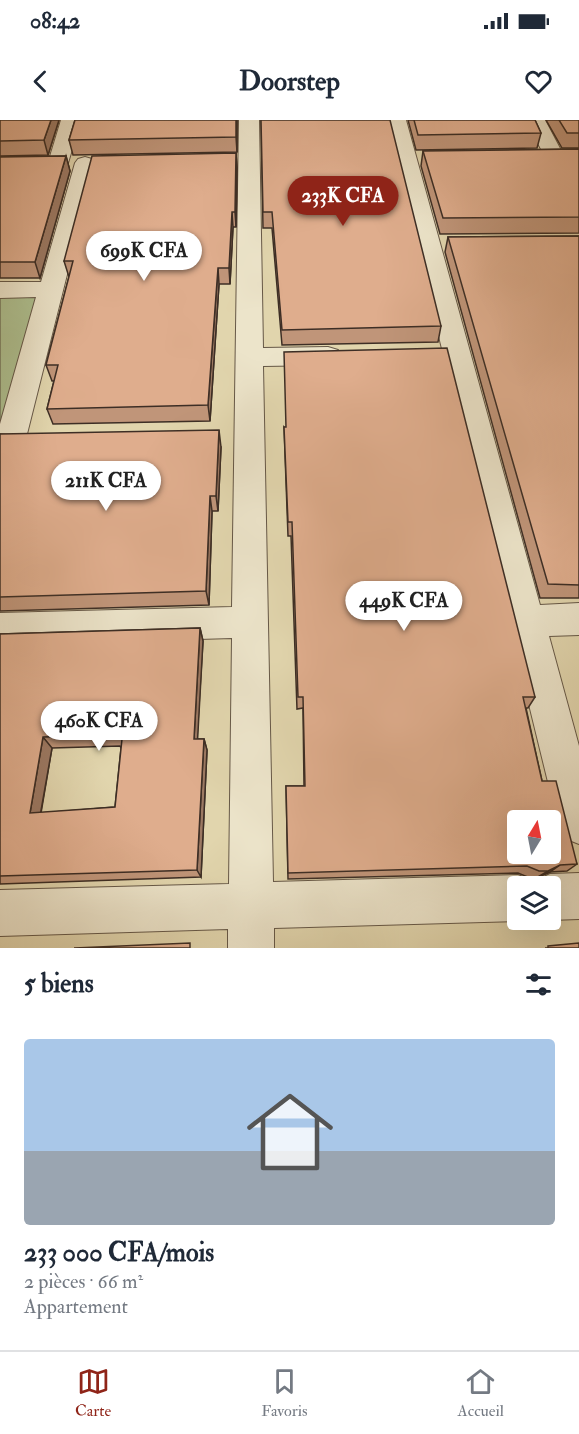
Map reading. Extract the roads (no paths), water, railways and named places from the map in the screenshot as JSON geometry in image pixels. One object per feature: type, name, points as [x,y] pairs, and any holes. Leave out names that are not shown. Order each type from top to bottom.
[{"type":"street","points":[[58,164],[71,120]]},
{"type":"street","points":[[249,120],[237,160],[249,357],[238,433],[250,622],[251,927]]},
{"type":"street","points":[[396,120],[417,158],[440,243],[445,354],[526,621],[579,823]]},
{"type":"street","points":[[531,157],[562,156],[535,120]]},
{"type":"street","points":[[15,438],[52,289],[97,163],[35,164]]},
{"type":"street","points":[[0,290],[52,289]]},
{"type":"street","points":[[249,357],[353,355]]},
{"type":"street","points":[[526,621],[579,619]]},
{"type":"street","points":[[0,629],[250,622]]},
{"type":"street","points":[[561,897],[579,896]]},
{"type":"street","points":[[0,913],[251,927],[507,899]]}]
